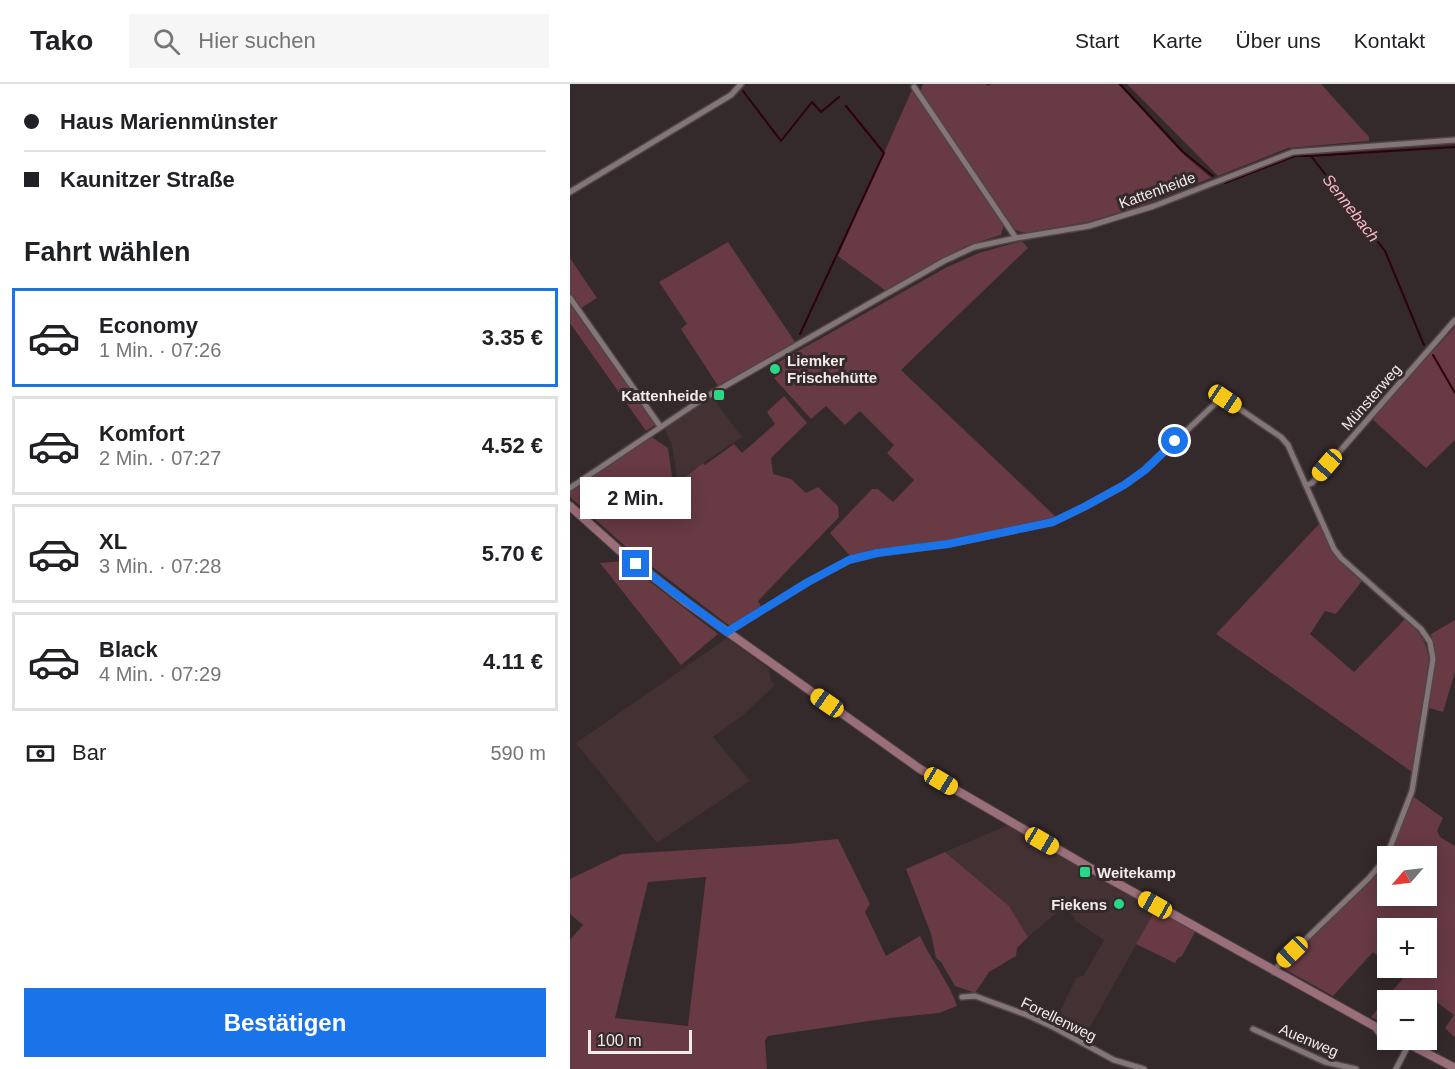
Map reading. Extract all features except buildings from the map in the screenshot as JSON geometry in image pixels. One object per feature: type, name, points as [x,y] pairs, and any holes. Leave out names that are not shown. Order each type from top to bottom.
[{"type":"street","points":[[570,192],[731,95],[741,84]]},
{"type":"street","points":[[914,87],[1016,238]]},
{"type":"street","name":"Kattenheide","points":[[570,488],[704,398],[944,261],[974,247],[1089,226],[1154,206],[1293,152],[1455,140]]},
{"type":"street","points":[[570,298],[660,426]]},
{"type":"street","name":"Münsterweg","points":[[1307,485],[1312,483],[1455,320]]},
{"type":"street","points":[[727,632],[808,582],[849,560],[877,553],[948,544],[1053,522],[1124,485],[1145,470],[1220,399],[1225,399],[1281,437],[1288,445],[1334,549],[1341,558],[1421,629],[1430,642],[1433,659],[1412,791],[1386,858],[1369,878],[1276,967],[1274,972]]},
{"type":"street","points":[[570,506],[620,550],[727,632],[920,769],[1274,972],[1376,1027]]},
{"type":"street","name":"Forellenweg","points":[[962,997],[975,996],[1027,1015],[1114,1060],[1144,1069]]},
{"type":"street","name":"Auenweg","points":[[1253,1029],[1325,1062],[1356,1069]]},
{"type":"street","points":[[1396,1069],[1406,1050]]},
{"type":"street","points":[[1420,1050],[1455,1068]]},
{"type":"shaded area","points":[[923,84],[986,84],[988,86],[991,84],[1118,84],[1182,153],[1211,178],[1141,206],[1088,222],[1024,233],[1011,228],[922,96]]},
{"type":"shaded area","points":[[1127,84],[1321,84],[1369,137],[1369,141],[1288,148],[1218,176]]},
{"type":"shaded area","points":[[912,90],[1004,225],[1001,235],[966,246],[886,291],[838,256]]},
{"type":"shaded area","points":[[1022,241],[1028,248],[901,370],[1056,517],[947,541],[875,549],[850,556],[830,533],[872,489],[878,489],[893,502],[914,480],[887,453],[894,445],[860,411],[845,425],[826,406],[811,419],[774,378],[783,371],[777,363],[947,267],[979,253]]},
{"type":"shaded area","points":[[728,242],[795,342],[718,386],[681,329],[687,324],[659,282]]},
{"type":"shaded area","points":[[570,258],[597,298],[581,308],[570,293]]},
{"type":"shaded area","points":[[570,303],[655,425],[646,431],[570,323]]},
{"type":"shaded area","points":[[1455,327],[1455,440],[1426,468],[1371,418]]},
{"type":"shaded area","points":[[784,396],[807,423],[771,458],[773,474],[791,479],[806,493],[818,487],[838,506],[839,517],[758,601],[764,611],[735,630],[625,546],[570,497],[570,491],[650,436],[668,448],[673,484],[678,483],[703,463],[705,465],[734,444],[742,453],[775,424],[767,412]]},
{"type":"shaded area","points":[[712,397],[742,437],[678,483],[672,446],[664,427]]},
{"type":"shaded area","points":[[1319,524],[1339,561],[1362,581],[1336,614],[1325,611],[1310,634],[1354,672],[1405,619],[1424,641],[1429,660],[1412,772],[1216,634]]},
{"type":"shaded area","points":[[623,561],[718,634],[681,665],[600,563]]},
{"type":"shaded area","points":[[1455,620],[1455,672],[1443,712],[1429,708],[1436,660],[1431,634]]},
{"type":"shaded area","points":[[727,638],[769,669],[771,681],[775,685],[742,716],[713,737],[750,781],[657,843],[576,743]]},
{"type":"shaded area","points":[[1414,797],[1443,818],[1437,831],[1440,837],[1455,846],[1454,1037],[1445,1028],[1454,1015],[1437,1002],[1437,990],[1393,990],[1403,978],[1437,978],[1437,918],[1377,918],[1377,955],[1373,952],[1333,996],[1281,967],[1377,872],[1377,906],[1437,906],[1437,846],[1392,846]]},
{"type":"shaded area","points":[[1008,825],[1156,909],[1083,1040],[1054,1024],[1076,978],[1084,975],[1104,940],[1074,920],[1075,917],[1062,908],[1028,937],[1009,906],[945,852]]},
{"type":"shaded area","points":[[838,839],[870,904],[865,912],[886,956],[920,936],[957,1006],[939,1013],[768,1036],[765,1040],[767,1069],[570,1069],[570,940],[583,925],[570,914],[570,879],[622,854]],"holes":[[[706,877],[688,1026],[615,1018],[648,882]]]},
{"type":"shaded area","points":[[945,852],[1009,906],[1028,937],[1017,948],[1016,956],[989,972],[975,993],[955,986],[941,962],[936,958],[931,934],[906,869]]},
{"type":"shaded area","points":[[1156,909],[1195,932],[1182,956],[1175,963],[1136,944]]},
{"type":"shaded area","points":[[1377,1010],[1377,1020],[1371,1017]]},
{"type":"waterway","name":"Sennebach","points":[[1120,84],[1183,152],[1213,176]]},
{"type":"waterway","points":[[743,91],[781,141],[812,102],[821,112],[839,97]]},
{"type":"waterway","points":[[800,334],[884,153],[846,106]]},
{"type":"waterway","points":[[1311,156],[1455,147]]},
{"type":"waterway","name":"Sennebach","points":[[1225,183],[1295,156],[1311,156],[1385,251],[1424,345]]},
{"type":"waterway","name":"Sennebach","points":[[1433,355],[1455,393]]},
{"type":"place","name":"Liemker Frischehütte","points":[[775,369]]},
{"type":"place","name":"Kattenheide","points":[[719,395]]},
{"type":"place","name":"Weitekamp","points":[[1085,872]]},
{"type":"place","name":"Fiekens","points":[[1119,904]]},
{"type":"route","points":[[636,564],[727,632],[808,582],[849,560],[877,553],[948,544],[1053,522],[1124,485],[1145,470],[1175,441]]}]
